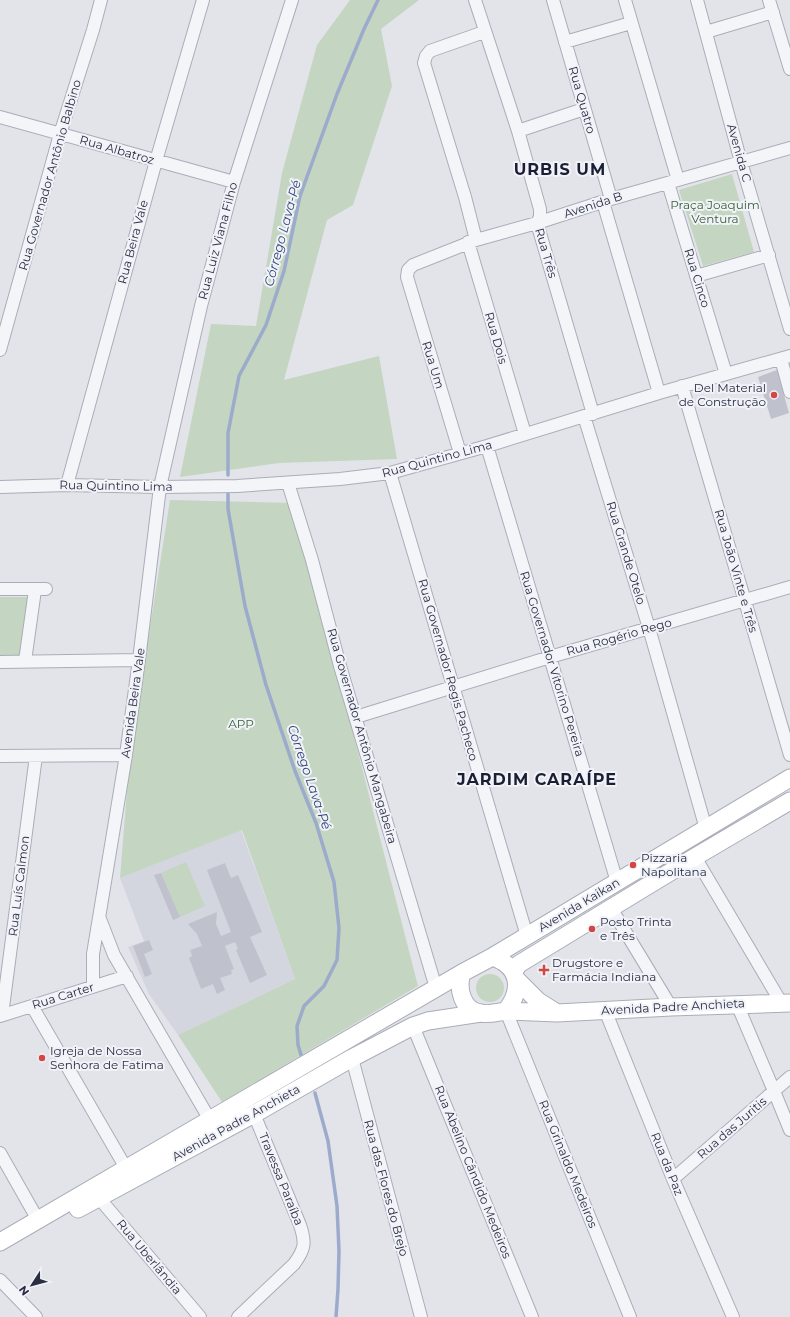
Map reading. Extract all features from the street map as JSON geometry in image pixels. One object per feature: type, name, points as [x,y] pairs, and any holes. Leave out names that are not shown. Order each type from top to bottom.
[{"type":"street","name":"Rua Governador Antônio Balbino","points":[[0,350],[60,134],[101,0]]},
{"type":"street","name":"Rua Beira Vale","points":[[68,485],[156,161],[203,0]]},
{"type":"street","name":"Rua Luiz Viana Filho","points":[[160,487],[201,306],[234,182],[292,0]]},
{"type":"street","name":"Rua Três","points":[[474,0],[518,131],[540,209],[540,217],[537,223],[589,415]]},
{"type":"street","name":"Rua Quatro","points":[[553,0],[584,109],[607,201],[659,393]]},
{"type":"street","name":"Rua Cinco","points":[[625,0],[673,181],[696,276],[726,374]]},
{"type":"street","name":"Avenida C","points":[[696,0],[741,162],[790,329]]},
{"type":"street","points":[[706,32],[771,6],[789,65]]},
{"type":"street","points":[[565,42],[631,22]]},
{"type":"street","name":"Rua Dois","points":[[484,32],[430,51],[426,56],[424,63],[465,198],[472,241],[525,434]]},
{"type":"street","points":[[518,131],[584,109]]},
{"type":"street","name":"Rua Albatroz","points":[[0,117],[234,182]]},
{"type":"street","name":"Avenida B","points":[[407,277],[408,270],[413,265],[472,241],[790,148]]},
{"type":"street","points":[[696,276],[769,255]]},
{"type":"street","name":"Rua Um","points":[[407,277],[460,453]]},
{"type":"street","points":[[785,358],[790,392]]},
{"type":"street","name":"Rua Quintino Lima","points":[[0,487],[68,485],[160,487],[237,486],[340,479],[390,473],[487,446],[682,386],[785,358]]},
{"type":"street","name":"Rua João Vinte e Três","points":[[682,386],[790,755]]},
{"type":"street","name":"Rua Grande Otelo","points":[[589,415],[706,829]]},
{"type":"street","name":"Rua Governador Vitorino Pereira","points":[[487,446],[617,882]]},
{"type":"street","name":"Rua Governador Regis Pacheco","points":[[390,473],[527,936]]},
{"type":"street","name":"Rua Governador Antônio Mangabeira","points":[[288,483],[312,560],[340,666],[436,988]]},
{"type":"street","name":"Avenida Beira Vale","points":[[93,986],[93,954],[126,755],[160,487]]},
{"type":"street","name":"Rua Rogério Rego","points":[[356,717],[790,587]]},
{"type":"street","points":[[0,589],[40,590],[25,661]]},
{"type":"street","points":[[0,662],[139,660]]},
{"type":"street","points":[[0,756],[126,755]]},
{"type":"street","name":"Rua Luís Calmon","points":[[1,1015],[36,756]]},
{"type":"street","name":"Avenida Kaikan","points":[[492,957],[790,778]]},
{"type":"street","name":"Avenida Kaikan","points":[[515,976],[519,964],[695,856],[788,806]]},
{"type":"street","points":[[695,856],[786,1003]]},
{"type":"street","points":[[611,908],[671,1007]]},
{"type":"street","points":[[99,918],[110,947],[210,1120]]},
{"type":"street","points":[[492,957],[506,963],[515,976],[538,1001],[557,1013]]},
{"type":"street","name":"Avenida Padre Anchieta","points":[[0,1254],[58,1219],[99,1198],[129,1174],[210,1120],[492,957]]},
{"type":"street","points":[[462,973],[459,990],[461,996],[466,1005],[481,1014]]},
{"type":"street","name":"Rua Carter","points":[[1,1015],[127,976]]},
{"type":"street","points":[[506,1011],[516,994],[517,984],[515,976]]},
{"type":"street","name":"Avenida Padre Anchieta","points":[[0,1242],[38,1220],[129,1174],[254,1114],[352,1058],[413,1026],[428,1021],[506,1011],[557,1013],[786,1003]]},
{"type":"street","points":[[737,1004],[790,1130]]},
{"type":"street","points":[[32,1006],[129,1174]]},
{"type":"street","name":"Rua da Paz","points":[[605,1010],[673,1179],[733,1317]]},
{"type":"street","name":"Rua Grinaldo Medeiros","points":[[506,1011],[630,1317]]},
{"type":"street","name":"Rua Abelino Cândido Medeiros","points":[[413,1026],[532,1317]]},
{"type":"street","name":"Rua das Flores do Brejo","points":[[352,1058],[421,1317]]},
{"type":"street","name":"Rua das Juritis","points":[[673,1179],[790,1077]]},
{"type":"street","name":"Travessa Paraíba","points":[[238,1317],[294,1264],[301,1254],[304,1244],[300,1225],[254,1114]]},
{"type":"street","points":[[0,1153],[38,1220]]},
{"type":"street","name":"Rua Uberlândia","points":[[99,1198],[200,1317]]},
{"type":"street","points":[[0,1280],[36,1317]]},
{"type":"shaded area","points":[[241,830],[295,979],[178,1035],[149,994],[128,947],[144,941],[120,878]]},
{"type":"green space","points":[[350,0],[419,0],[381,29],[392,86],[353,205],[327,220],[284,380],[379,356],[397,459],[279,463],[180,477],[211,324],[256,326],[282,173],[317,45]]},
{"type":"green space","name":"Praça Joaquim Ventura","points":[[732,174],[754,252],[703,266],[679,190]]},
{"type":"green space","name":"APP","points":[[170,500],[294,503],[418,986],[222,1102],[178,1035],[295,979],[242,830],[120,878],[130,754]]},
{"type":"green space","points":[[0,597],[30,597],[19,655],[0,655]]},
{"type":"green space","points":[[186,862],[205,906],[180,917],[161,873]]},
{"type":"green space","points":[[490,974],[496,975],[500,978],[503,982],[503,994],[500,998],[496,1001],[490,1002],[484,1001],[480,998],[477,994],[476,988],[477,982],[480,978],[484,975]]},
{"type":"building","name":"Del Material de Construção","points":[[777,370],[789,413],[771,419],[758,377]]},
{"type":"building","points":[[225,863],[231,878],[238,875],[262,932],[250,937],[267,975],[250,983],[236,950],[238,949],[235,942],[225,946],[234,969],[231,970],[232,974],[220,978],[225,990],[217,994],[213,984],[201,989],[189,958],[192,956],[190,950],[202,946],[197,934],[188,924],[217,912],[216,924],[221,936],[231,932],[207,870]]},
{"type":"building","points":[[161,873],[180,917],[173,920],[154,875]]},
{"type":"building","points":[[149,940],[153,950],[144,954],[152,974],[145,977],[133,946]]},
{"type":"waterway","name":"Córrego Lava-Pé","points":[[228,475],[228,433],[239,376],[266,325],[284,271],[300,196],[337,94],[364,29],[378,0]]},
{"type":"waterway","name":"Córrego Lava-Pé","points":[[228,494],[228,509],[245,606],[266,685],[295,771],[316,823],[334,882],[339,928],[337,960],[324,986],[304,1006],[297,1026],[298,1045],[302,1058]]},
{"type":"waterway","name":"Córrego Lava-Pé","points":[[315,1093],[328,1141],[337,1206],[339,1251],[336,1317]]},
{"type":"place","name":"Del Material de Construção","points":[[774,395]]},
{"type":"place","name":"Pizzaria Napolitana","points":[[633,865]]},
{"type":"place","name":"Posto Trinta e Três","points":[[592,929]]},
{"type":"place","name":"Drugstore e Farmácia Indiana","points":[[544,970]]},
{"type":"place","name":"Igreja de Nossa Senhora de Fatima","points":[[42,1058]]},
{"type":"district","name":"URBIS UM","points":[[560,169]]},
{"type":"district","name":"JARDIM CARAÍPE","points":[[537,779]]}]
